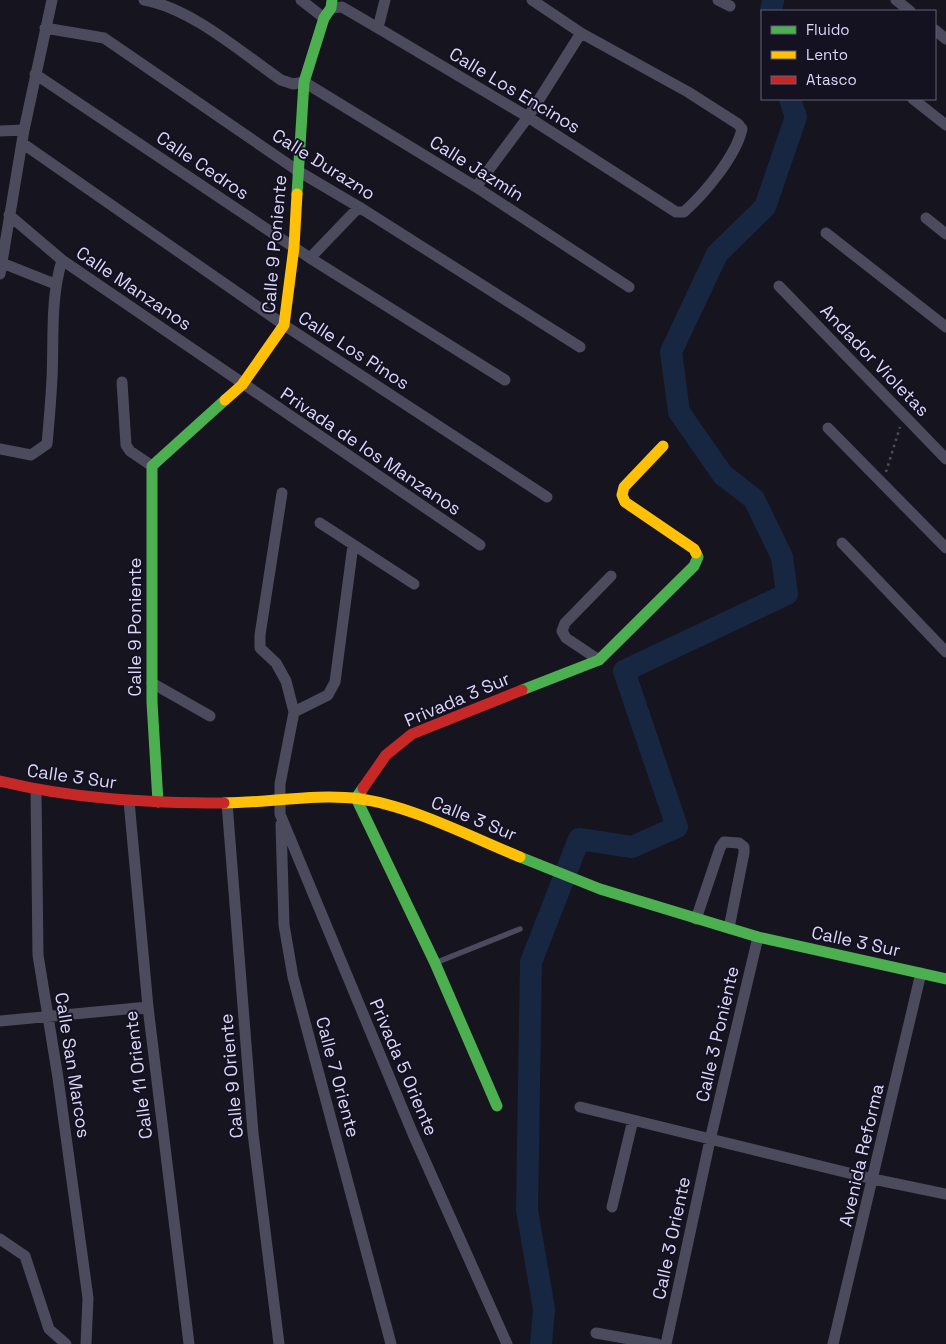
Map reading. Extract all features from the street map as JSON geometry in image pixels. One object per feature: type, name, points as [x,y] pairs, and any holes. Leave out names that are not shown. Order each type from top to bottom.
[{"type":"street","points":[[52,0],[44,28],[24,130],[1,269],[55,284]]},
{"type":"street","points":[[144,0],[159,3],[199,24],[281,80],[293,84],[304,82]]},
{"type":"street","points":[[301,0],[324,18]]},
{"type":"street","points":[[378,28],[384,0]]},
{"type":"street","points":[[476,187],[528,117],[581,33],[532,0]]},
{"type":"street","points":[[718,0],[730,6]]},
{"type":"street","points":[[896,0],[909,10]]},
{"type":"street","name":"Calle 9 Poniente","points":[[158,802],[152,683],[152,466],[242,385],[284,325],[294,247],[304,82],[324,18],[331,4]]},
{"type":"street","name":"Calle Los Encinos","points":[[331,4],[342,7],[528,117],[676,212],[684,212],[693,204],[721,169],[739,139],[742,129],[738,124],[688,92],[581,33]]},
{"type":"street","name":"Calle Durazno","points":[[44,28],[104,38],[298,171],[359,206],[580,347]]},
{"type":"street","points":[[936,31],[946,39]]},
{"type":"street","name":"Calle Cedros","points":[[35,74],[310,258],[505,380]]},
{"type":"street","name":"Calle Jazmín","points":[[304,82],[476,187],[628,287]]},
{"type":"street","points":[[914,100],[946,125]]},
{"type":"street","points":[[0,131],[24,130]]},
{"type":"street","name":"Calle Los Pinos","points":[[22,143],[284,325],[547,497]]},
{"type":"street","points":[[310,258],[359,206]]},
{"type":"street","name":"Calle Manzanos","points":[[9,215],[62,260],[105,288],[242,385]]},
{"type":"street","points":[[926,218],[946,234]]},
{"type":"street","points":[[826,233],[946,327]]},
{"type":"street","points":[[0,448],[30,454],[47,444],[52,378],[51,330],[55,284],[62,260]]},
{"type":"street","name":"Andador Violetas","points":[[779,286],[946,459]]},
{"type":"street","points":[[122,382],[126,445],[130,451],[152,466]]},
{"type":"street","name":"Privada de los Manzanos","points":[[242,385],[480,545]]},
{"type":"street","points":[[828,428],[946,548]]},
{"type":"street","name":"Privada 3 Sur","points":[[356,798],[386,755],[412,734],[598,660],[694,566],[698,557],[694,549],[625,502],[622,495],[624,487],[663,446]]},
{"type":"street","points":[[282,493],[260,635],[260,648],[276,663],[286,681],[294,712],[328,695],[335,682],[353,545]]},
{"type":"street","points":[[320,522],[414,584]]},
{"type":"street","points":[[842,543],[946,652]]},
{"type":"street","points":[[598,660],[566,638],[562,631],[565,623],[611,576]]},
{"type":"street","points":[[152,683],[210,716]]},
{"type":"street","name":"Privada 5 Oriente","points":[[294,712],[280,784],[280,814],[409,1125],[507,1344]]},
{"type":"street","name":"Calle 3 Sur","points":[[0,781],[36,791],[129,801],[227,803],[356,798],[405,810],[600,889],[696,919],[758,937],[946,979]]},
{"type":"street","name":"Calle San Marcos","points":[[36,791],[38,955],[49,1016],[88,1298],[86,1344]]},
{"type":"street","points":[[356,798],[435,964],[497,1106]]},
{"type":"street","name":"Calle 11 Oriente","points":[[129,801],[148,1007],[188,1344]]},
{"type":"street","name":"Calle 9 Oriente","points":[[227,803],[253,1133],[279,1344]]},
{"type":"street","name":"Calle 7 Oriente","points":[[280,814],[284,925],[293,977],[391,1344]]},
{"type":"street","points":[[696,919],[720,848],[724,842],[739,843],[744,847],[744,853],[728,928]]},
{"type":"street","name":"Calle 3 Poniente","points":[[710,1140],[758,937]]},
{"type":"street","name":"Avenida Reforma","points":[[833,1344],[921,973]]},
{"type":"street","points":[[0,1021],[148,1007]]},
{"type":"street","points":[[580,1107],[873,1179],[946,1194]]},
{"type":"street","points":[[612,1207],[633,1120]]},
{"type":"street","name":"Calle 3 Oriente","points":[[666,1344],[710,1140]]},
{"type":"street","points":[[0,1238],[25,1256],[49,1329],[66,1344]]},
{"type":"street","points":[[596,1333],[657,1344]]},
{"type":"lane","points":[[435,964],[520,928]]},
{"type":"path","points":[[883,484],[904,416]]},
{"type":"waterway","points":[[771,10],[773,0]]},
{"type":"waterway","points":[[541,1344],[544,1309],[527,1210],[531,962],[579,839],[632,847],[677,827],[624,671],[787,594],[782,557],[754,499],[723,475],[679,412],[671,352],[717,254],[765,207],[796,117],[790,100]]},
{"type":"traffic: fast","points":[[297,194],[304,82],[324,18],[331,8],[332,0]]},
{"type":"traffic: fast","points":[[158,802],[152,702],[152,466],[225,400]]},
{"type":"traffic: fast","points":[[522,690],[599,660],[694,566],[698,557],[696,553]]},
{"type":"traffic: fast","points":[[363,788],[356,798],[435,963],[497,1106]]},
{"type":"traffic: fast","points":[[520,857],[600,889],[758,937],[946,979]]},
{"type":"traffic: slow","points":[[225,400],[242,385],[284,325],[294,247],[297,194]]},
{"type":"traffic: slow","points":[[663,446],[624,487],[622,495],[625,502],[694,549],[696,553]]},
{"type":"traffic: slow","points":[[224,803],[326,797],[343,797],[379,802],[420,815],[520,857]]},
{"type":"traffic: jam","points":[[363,788],[386,755],[412,734],[522,690]]},
{"type":"traffic: jam","points":[[0,781],[56,792],[111,799],[224,803]]}]
